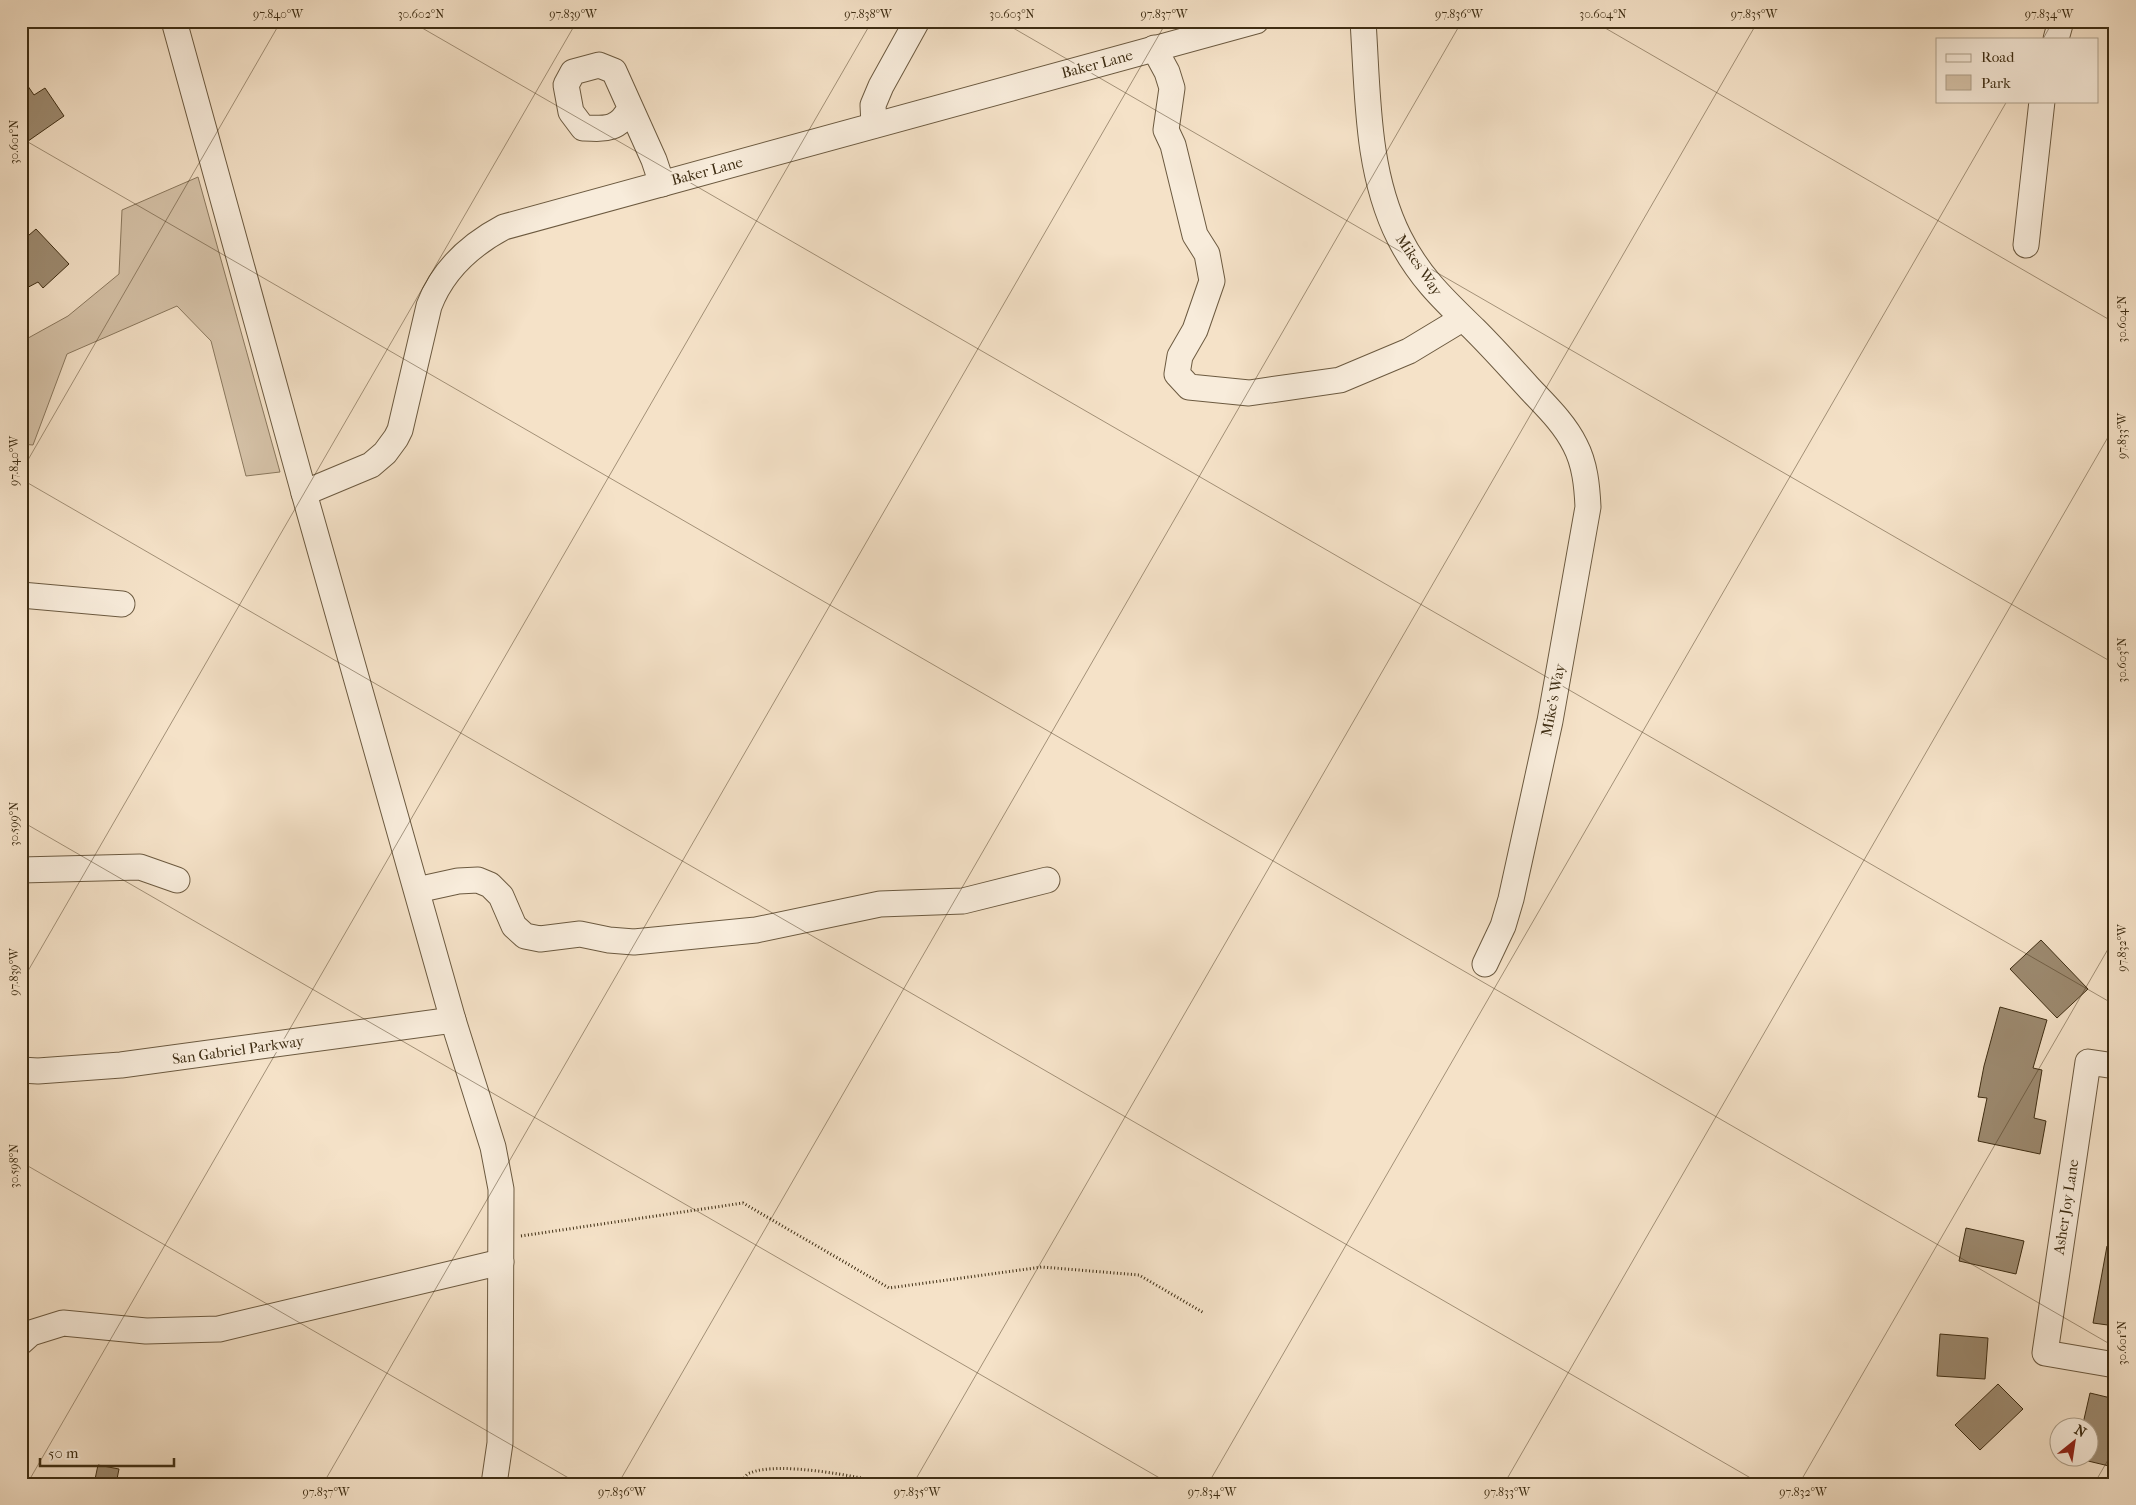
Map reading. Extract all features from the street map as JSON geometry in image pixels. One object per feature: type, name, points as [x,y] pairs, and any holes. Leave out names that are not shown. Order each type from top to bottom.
[{"type":"street","points":[[174,21],[304,493],[454,1020],[495,1154],[501,1189],[501,1251],[500,1443],[494,1484]]},
{"type":"street","points":[[874,125],[873,104],[917,21]]},
{"type":"street","name":"Baker Lane","points":[[304,493],[371,465],[385,453],[400,430],[429,306],[446,273],[463,254],[482,238],[504,227],[1256,21]]},
{"type":"street","name":"Mikes Way","points":[[1363,21],[1375,168],[1384,199],[1399,237],[1411,258],[1440,297],[1476,330],[1568,432]]},
{"type":"street","points":[[2056,38],[2061,21]]},
{"type":"street","points":[[1154,48],[1167,72],[1172,88],[1166,130],[1173,145],[1195,235],[1207,254],[1212,281],[1195,330],[1180,356],[1178,374],[1189,387],[1249,393],[1340,380],[1409,351],[1462,318]]},
{"type":"street","points":[[2026,245],[2042,102]]},
{"type":"street","points":[[630,108],[654,160],[662,184]]},
{"type":"street","name":"Mike's Way","points":[[1484,964],[1503,926],[1513,890],[1550,721],[1588,508],[1581,461],[1568,432]]},
{"type":"street","points":[[21,595],[122,604]]},
{"type":"street","points":[[21,870],[140,867],[177,880]]},
{"type":"street","points":[[417,890],[458,881],[478,880],[490,885],[501,896],[514,926],[525,936],[540,939],[580,934],[609,940],[634,942],[756,930],[880,904],[963,901],[1047,880]]},
{"type":"street","name":"San Gabriel Parkway","points":[[21,1070],[38,1071],[121,1066],[454,1020]]},
{"type":"street","name":"Asher Joy Lane","points":[[2115,1066],[2088,1062],[2045,1353],[2115,1364]]},
{"type":"street","points":[[21,1342],[31,1333],[64,1323],[146,1332],[219,1329],[501,1251]]},
{"type":"path","points":[[501,1251],[743,1203],[889,1288],[1042,1266],[1139,1275],[1204,1312]]},
{"type":"path","points":[[740,1484],[748,1473],[772,1468],[853,1475],[887,1484]]},
{"type":"green space","points":[[198,177],[280,472],[246,476],[211,341],[177,306],[67,354],[33,445],[21,444],[21,342],[68,316],[119,274],[122,210]]},
{"type":"building","points":[[21,76],[34,95],[45,88],[64,116],[21,146]]},
{"type":"building","points":[[36,229],[69,264],[43,288],[38,282],[21,291],[21,242]]},
{"type":"building","points":[[2041,940],[2088,989],[2057,1018],[2010,969]]},
{"type":"building","points":[[2000,1007],[2047,1020],[2033,1068],[2042,1070],[2034,1118],[2046,1121],[2040,1154],[1978,1141],[1987,1098],[1978,1097],[1984,1066]]},
{"type":"building","points":[[1966,1228],[2024,1241],[2016,1274],[1959,1261]]},
{"type":"building","points":[[2107,1246],[2115,1247],[2115,1326],[2093,1323]]},
{"type":"building","points":[[1940,1334],[1988,1338],[1985,1379],[1937,1376]]},
{"type":"building","points":[[1998,1384],[2023,1409],[1980,1450],[1955,1425]]},
{"type":"building","points":[[2090,1393],[2115,1399],[2115,1439],[2109,1466],[2098,1463],[2098,1418],[2084,1418]]},
{"type":"building","points":[[98,1465],[119,1469],[116,1484],[94,1484]]}]
